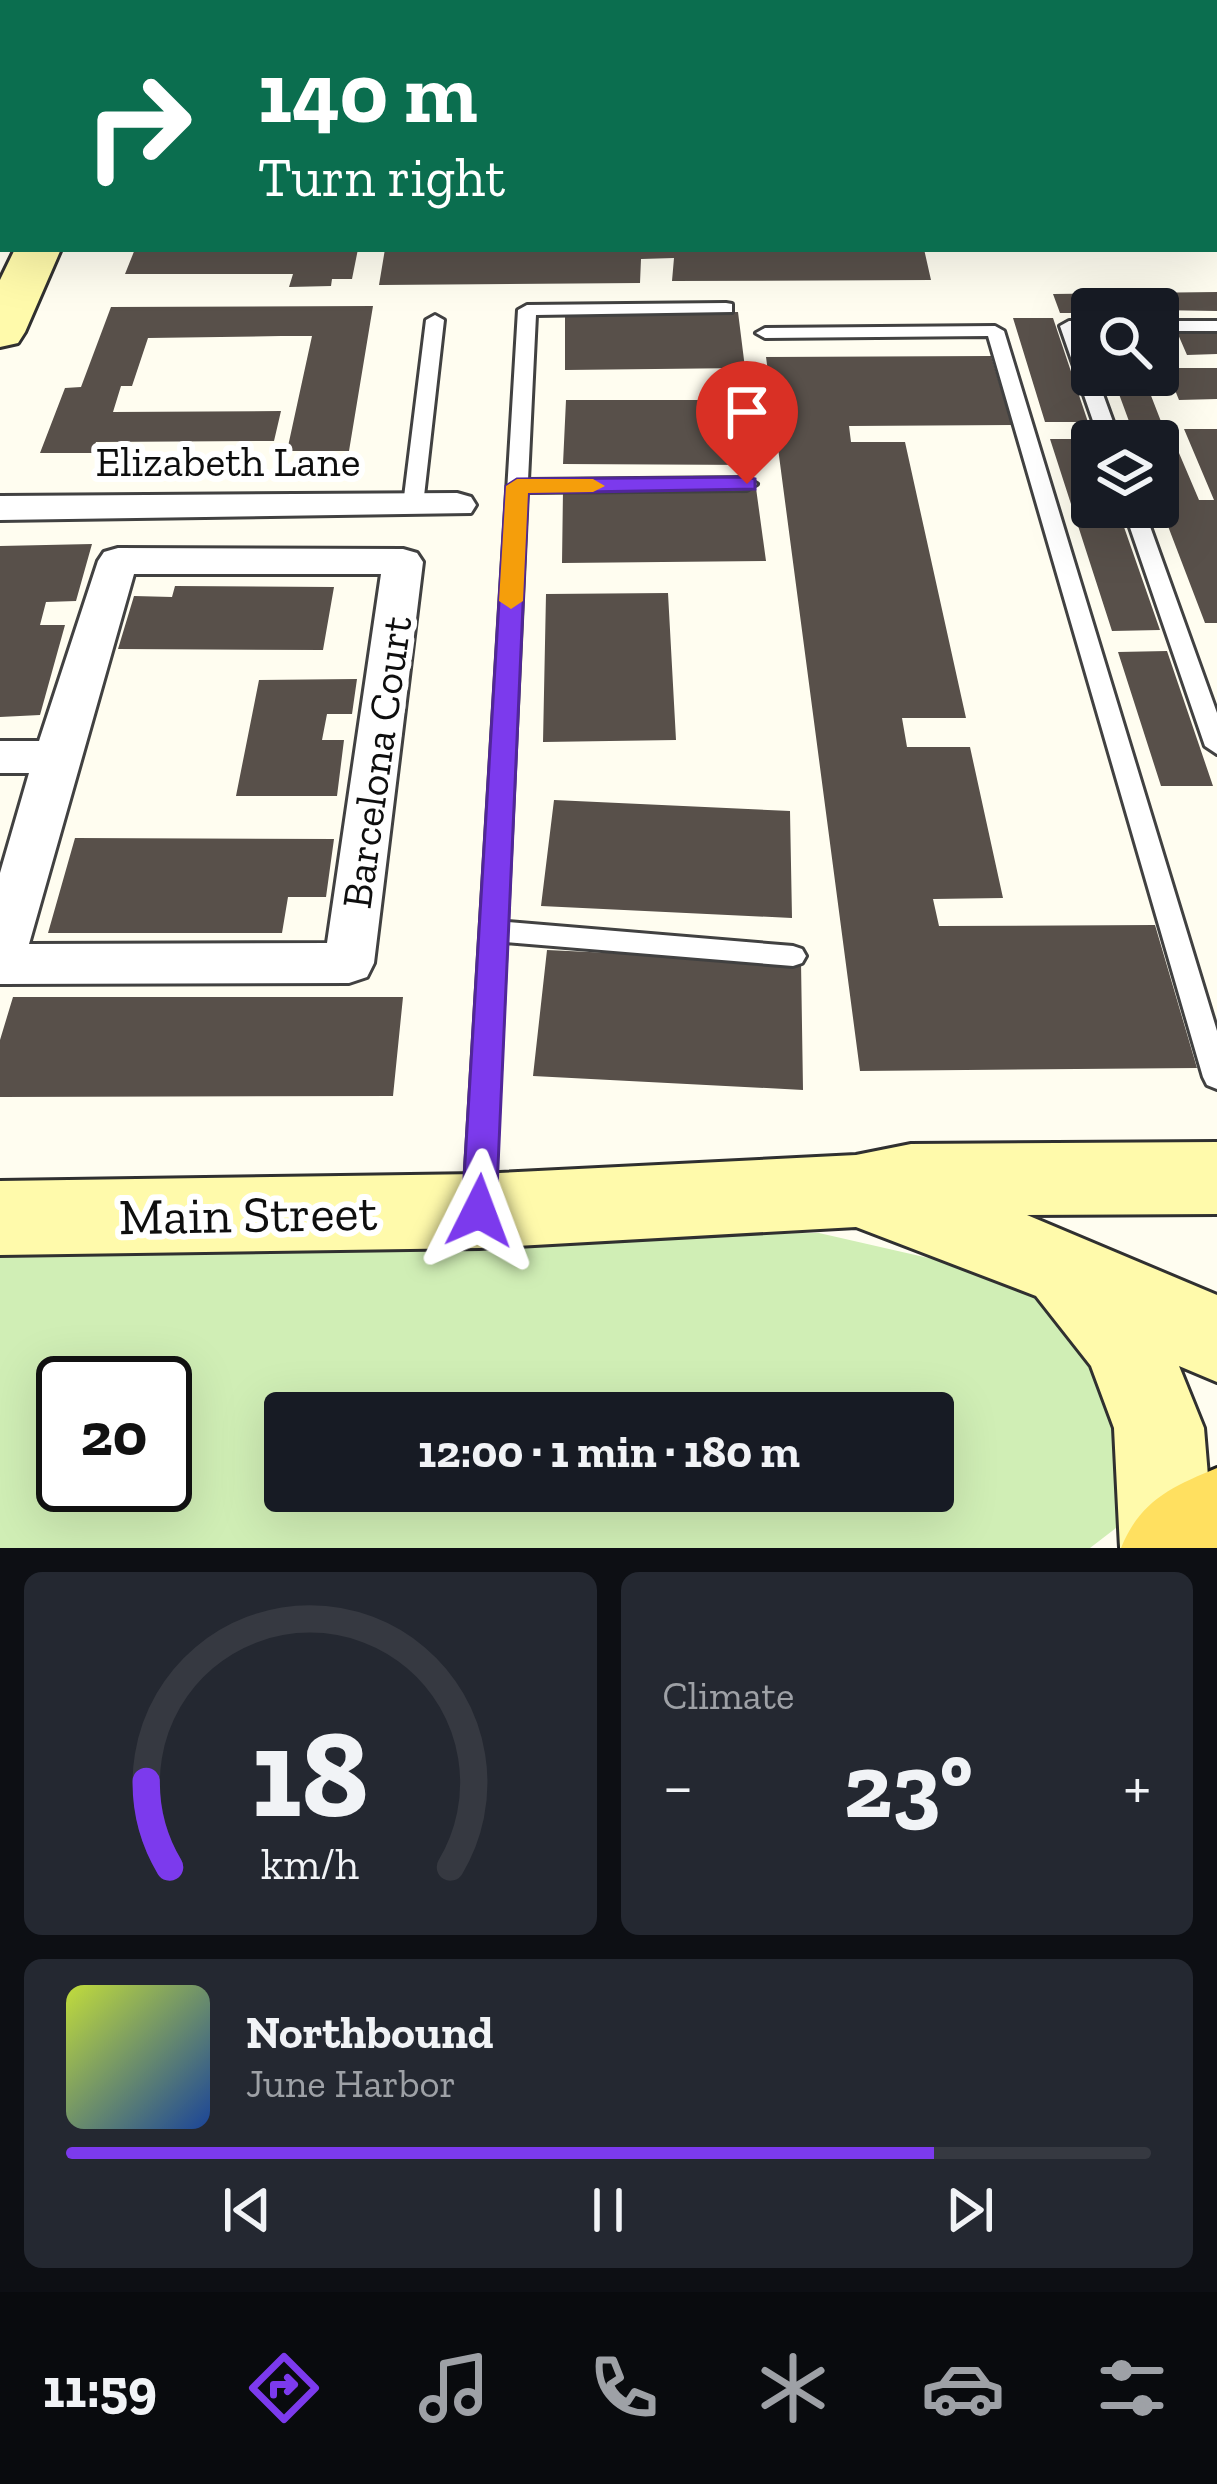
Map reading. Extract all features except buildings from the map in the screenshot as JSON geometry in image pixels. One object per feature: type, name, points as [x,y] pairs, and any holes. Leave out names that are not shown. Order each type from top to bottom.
[{"type":"main road","points":[[1168,1548],[1217,1514]]},
{"type":"street","points":[[0,332],[37,252]]},
{"type":"street","name":"Elizabeth Lane","points":[[0,508],[457,505]]},
{"type":"street","name":"Barcelona Court","points":[[0,961],[349,963],[403,562],[118,561],[56,757]]},
{"type":"street","points":[[0,757],[56,757],[0,961]]},
{"type":"street","name":"Main Street","points":[[0,1218],[479,1211],[856,1191],[910,1180],[1217,1178]]},
{"type":"street","name":"Main Street","points":[[856,1191],[1063,1268],[1172,1315],[1217,1341]]},
{"type":"street","points":[[1063,1268],[1125,1342],[1159,1428],[1168,1548]]},
{"type":"lane","points":[[479,1211],[527,310],[727,308]]},
{"type":"lane","points":[[413,505],[435,320]]},
{"type":"lane","points":[[1179,326],[1217,326]]},
{"type":"lane","points":[[765,333],[995,331],[1217,1077]]},
{"type":"lane","points":[[517,486],[747,484]]},
{"type":"lane","points":[[1140,528],[1217,746]]},
{"type":"lane","points":[[494,931],[793,956]]},
{"type":"green space","points":[[819,1233],[946,1262],[1042,1298],[1111,1381],[1129,1518],[1090,1548],[0,1548],[0,1240]]},
{"type":"slow traffic","points":[[511,601],[517,486],[593,486]]},
{"type":"route","points":[[479,1211],[517,486],[747,484]]}]
